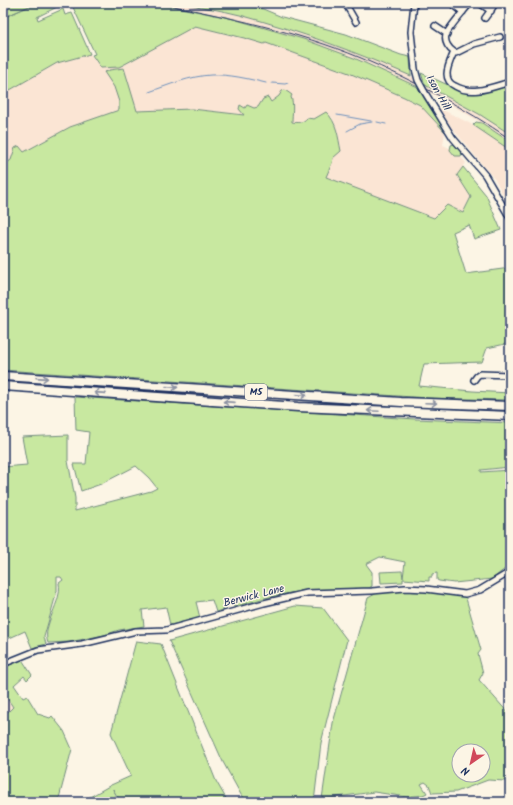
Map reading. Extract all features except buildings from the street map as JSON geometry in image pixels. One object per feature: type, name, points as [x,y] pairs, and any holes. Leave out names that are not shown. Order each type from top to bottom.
[{"type":"highway","name":"M5","points":[[3,376],[401,402],[510,406]]},
{"type":"highway","name":"M5","points":[[3,386],[298,407],[510,416]]},
{"type":"street","points":[[345,3],[356,22]]},
{"type":"street","name":"Ison Hill","points":[[414,3],[411,32],[415,70],[418,80],[453,138],[485,175],[510,218]]},
{"type":"street","points":[[451,3],[463,12]]},
{"type":"street","points":[[454,52],[448,45],[446,37],[470,3]]},
{"type":"street","points":[[479,3],[492,9],[485,18]]},
{"type":"street","points":[[435,26],[447,34]]},
{"type":"street","points":[[454,52],[474,44],[500,37]]},
{"type":"street","points":[[454,52],[447,75],[449,81],[455,86],[463,90],[474,91],[510,82]]},
{"type":"street","points":[[474,380],[480,374],[510,375]]},
{"type":"street","name":"Berwick Lane","points":[[3,664],[38,650],[82,644],[136,631],[166,630],[264,603],[307,594],[405,588],[465,594],[480,590],[510,572]]},
{"type":"shaded area","points":[[156,3],[180,3],[240,15],[362,54],[411,76],[479,114],[510,134],[510,142],[482,123],[429,92],[354,58],[230,18]]},
{"type":"shaded area","points":[[194,26],[264,44],[266,43],[289,51],[349,73],[421,105],[445,132],[443,145],[456,151],[466,163],[457,175],[471,197],[463,213],[434,218],[325,177],[332,163],[338,134],[332,117],[314,119],[309,117],[297,123],[272,118],[192,109],[137,111],[120,110],[70,127],[15,157],[3,166],[3,94],[57,63],[90,54],[101,68],[123,65]]},
{"type":"shaded area","points":[[439,108],[479,128],[510,150],[510,208],[496,181],[452,128]]},
{"type":"shaded area","points":[[3,692],[13,707],[3,717]]},
{"type":"green space","points":[[3,3],[36,3],[7,16],[37,3],[60,3],[61,5],[37,17],[38,20],[63,9],[65,15],[72,13],[90,54],[57,63],[3,94]]},
{"type":"green space","points":[[71,3],[156,3],[230,18],[303,39],[354,58],[418,87],[445,132],[420,105],[349,73],[266,43],[264,44],[195,26],[119,67],[101,68],[92,55],[95,54]]},
{"type":"green space","points":[[180,3],[235,3],[263,9],[282,17],[346,34],[410,57],[411,76],[348,50],[262,21],[233,13]]},
{"type":"green space","points":[[124,68],[137,111],[192,109],[244,115],[239,109],[240,105],[245,108],[247,105],[254,108],[258,107],[263,99],[268,97],[271,102],[285,90],[292,95],[292,122],[304,121],[307,118],[314,119],[326,112],[333,120],[341,151],[333,158],[326,177],[434,218],[447,205],[463,213],[471,197],[457,175],[463,167],[486,195],[501,230],[474,239],[469,225],[453,232],[466,274],[510,268],[510,343],[487,348],[482,362],[424,364],[419,386],[510,393],[510,400],[428,398],[3,370],[3,166],[11,160],[15,148],[19,146],[24,152],[70,127],[119,110],[119,102],[114,87],[104,72]]},
{"type":"green space","points":[[421,73],[455,88],[474,91],[510,84],[510,134],[479,114],[425,85]]},
{"type":"green space","points":[[476,122],[482,123],[510,142],[510,150],[473,125]]},
{"type":"green space","points":[[454,144],[462,153],[461,156],[455,156],[450,150],[451,145]]},
{"type":"green space","points":[[75,397],[415,419],[510,423],[510,467],[481,470],[481,472],[510,470],[510,565],[492,579],[454,583],[437,580],[437,573],[432,574],[432,577],[429,577],[429,581],[403,579],[403,582],[381,583],[380,572],[402,571],[403,578],[405,562],[380,557],[366,564],[372,572],[372,586],[369,588],[300,591],[265,598],[234,607],[231,603],[225,609],[216,612],[212,600],[196,602],[200,618],[170,625],[166,607],[142,610],[144,626],[119,630],[104,635],[69,642],[48,643],[47,629],[58,598],[59,583],[63,580],[61,577],[57,577],[57,591],[44,637],[46,644],[32,648],[25,631],[3,641],[3,467],[27,465],[22,437],[68,435],[68,461],[75,498],[75,511],[151,491],[157,488],[136,466],[101,484],[81,491],[74,464],[86,464],[89,432],[76,430]]},
{"type":"green space","points":[[406,590],[465,595],[481,650],[478,654],[483,673],[479,680],[510,715],[510,776],[508,779],[505,781],[491,780],[491,743],[451,743],[451,783],[480,783],[456,792],[432,793],[429,785],[425,782],[421,784],[427,793],[407,797],[374,792],[322,799],[333,723],[368,598],[377,593]]},
{"type":"green space","points":[[295,606],[323,608],[347,640],[321,743],[314,802],[245,802],[223,762],[169,641]]},
{"type":"green space","points":[[136,641],[161,644],[216,781],[228,802],[120,802],[113,789],[117,802],[81,802],[111,785],[131,776],[111,733]]},
{"type":"green space","points":[[21,658],[32,675],[27,680],[24,676],[14,685],[23,698],[27,696],[38,714],[50,718],[52,716],[64,731],[72,749],[58,802],[3,802],[3,717],[13,707],[3,692],[3,665]]},
{"type":"waterway","points":[[149,92],[187,79],[211,75],[246,78],[266,83]]},
{"type":"waterway","points":[[272,83],[288,83]]},
{"type":"waterway","points":[[337,115],[371,121]]},
{"type":"waterway","points":[[347,131],[360,124],[372,122]]},
{"type":"waterway","points":[[377,122],[386,124]]},
{"type":"railway","points":[[159,3],[286,32],[336,48],[380,66],[419,85],[456,105],[510,139]]}]
